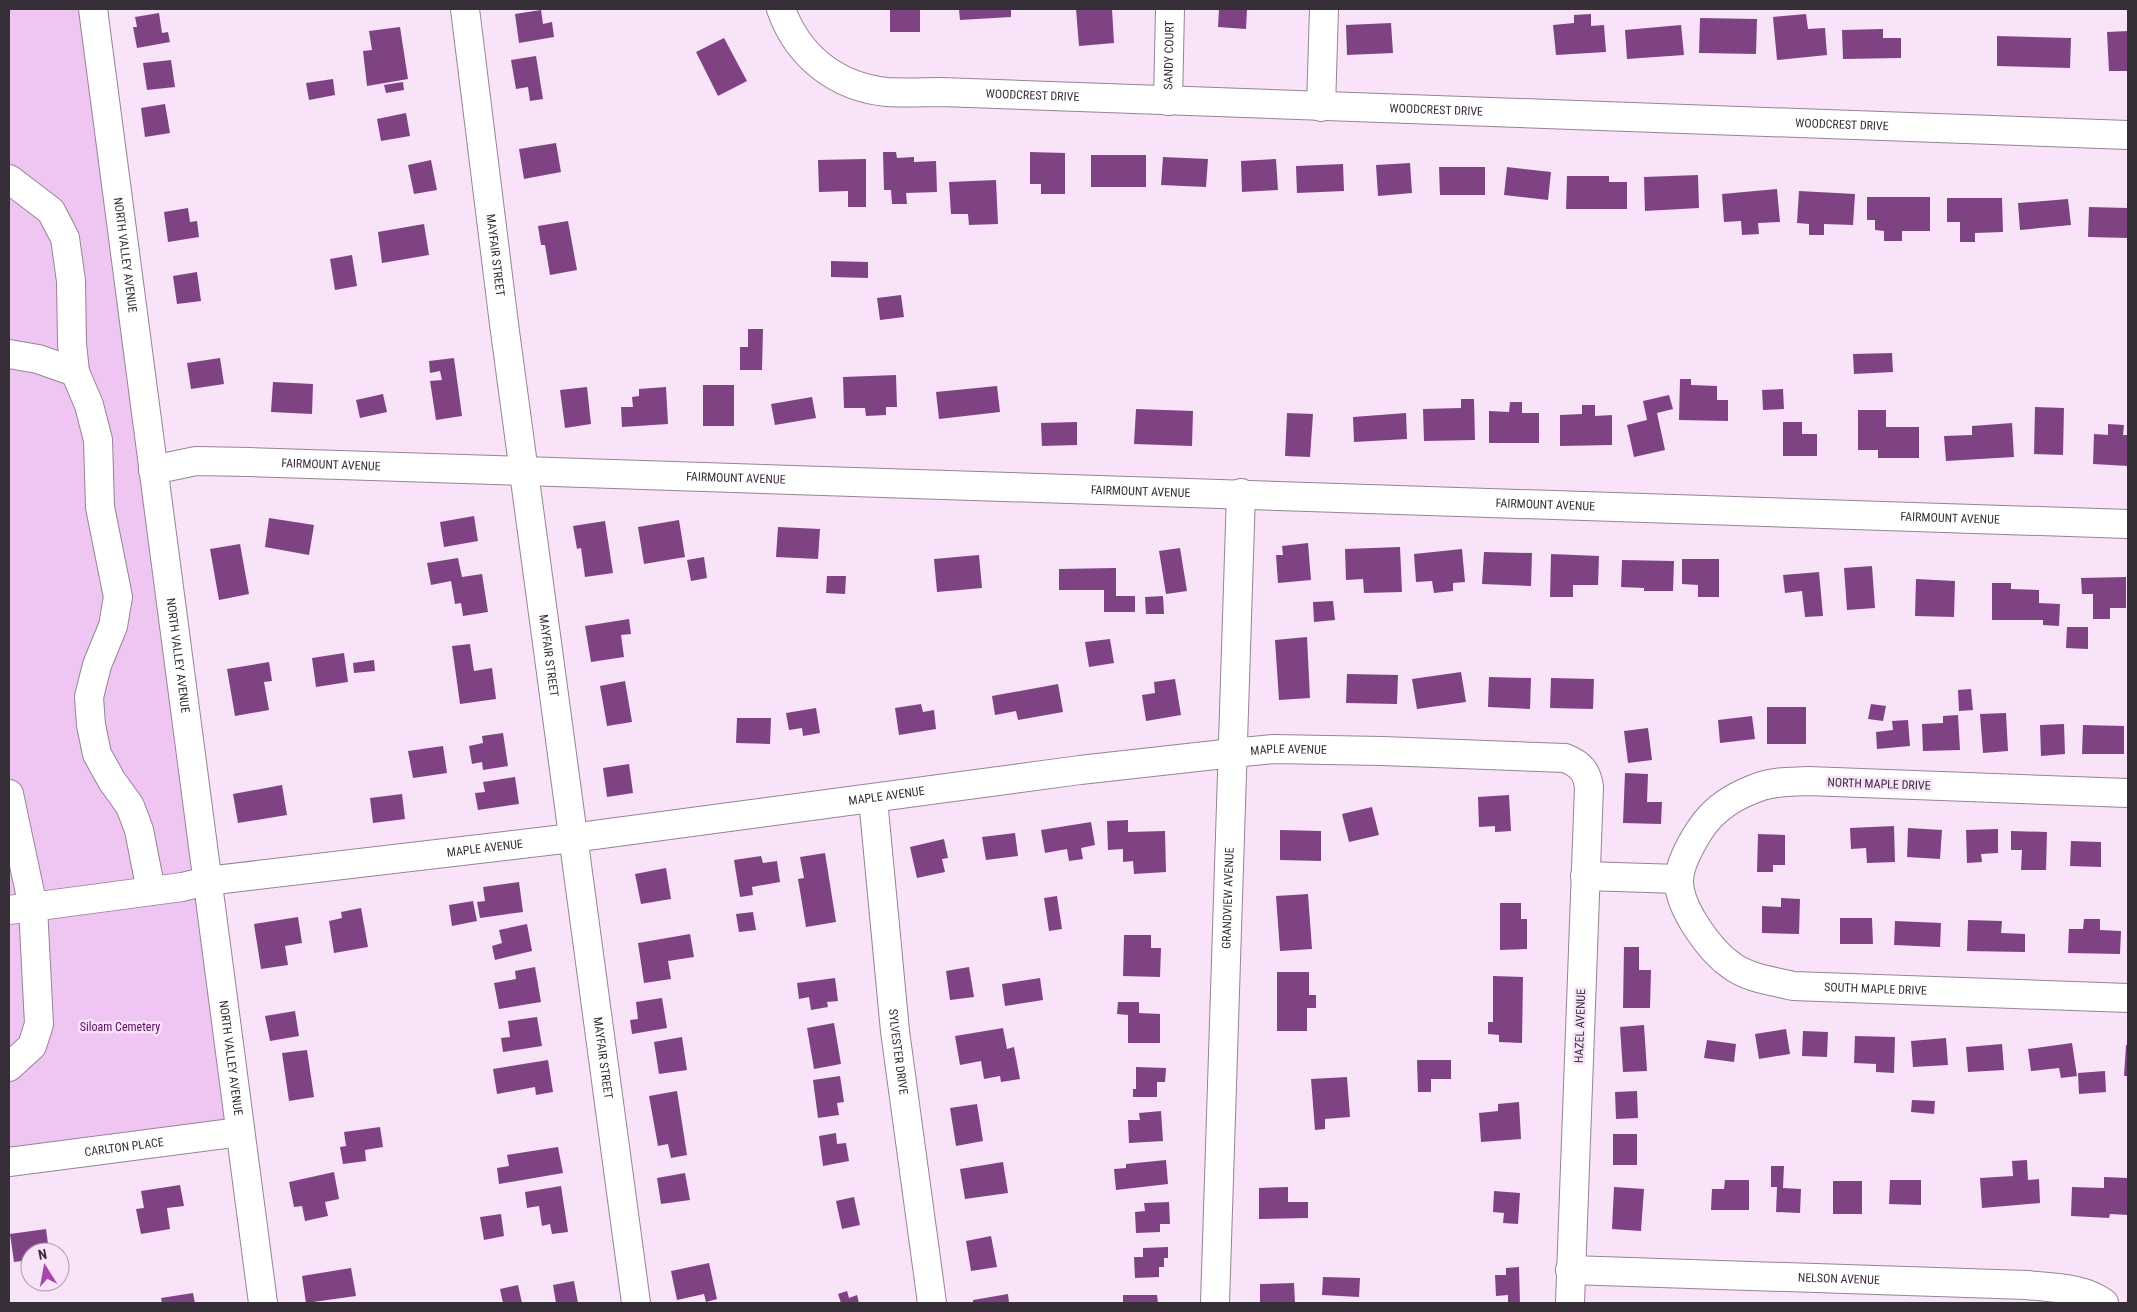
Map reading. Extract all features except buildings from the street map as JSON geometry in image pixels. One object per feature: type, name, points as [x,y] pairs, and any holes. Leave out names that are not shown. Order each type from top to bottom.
[{"type":"street","name":"NORTH VALLEY AVENUE","points":[[93,9],[263,1303]]},
{"type":"street","name":"MAYFAIR STREET","points":[[465,9],[572,838],[636,1303]]},
{"type":"street","name":"WOODCREST DRIVE","points":[[782,9],[794,38],[810,57],[835,75],[858,86],[887,92],[942,92],[2128,135]]},
{"type":"street","name":"SANDY COURT","points":[[1168,101],[1170,9]]},
{"type":"street","points":[[1321,107],[1324,9]]},
{"type":"street","points":[[9,179],[50,211],[65,238],[71,281],[72,344],[75,372],[89,405],[98,440],[100,507],[118,597],[113,626],[97,665],[89,697],[91,725],[97,754],[112,781],[130,806],[139,830],[151,891]]},
{"type":"street","points":[[9,354],[38,359],[75,372]]},
{"type":"street","name":"FAIRMOUNT AVENUE","points":[[153,470],[205,461],[1241,493],[2128,524]]},
{"type":"street","name":"GRANDVIEW AVENUE","points":[[1215,1303],[1241,493]]},
{"type":"street","name":"MAPLE AVENUE","points":[[21,909],[151,891],[207,881],[572,838],[1080,770],[1233,753],[1273,750],[1382,751],[1567,758]]},
{"type":"street","name":"HAZEL AVENUE","points":[[1567,758],[1577,763],[1588,779],[1570,1303]]},
{"type":"street","name":"NORTH MAPLE DRIVE","points":[[1679,879],[1682,863],[1710,817],[1728,802],[1761,786],[1808,781],[2128,793]]},
{"type":"street","points":[[9,794],[21,909],[39,1024],[32,1046],[9,1067]]},
{"type":"street","name":"SYLVESTER DRIVE","points":[[873,798],[895,1031],[932,1303]]},
{"type":"street","points":[[1585,876],[1679,879]]},
{"type":"street","name":"SOUTH MAPLE DRIVE","points":[[1679,879],[1687,911],[1714,951],[1733,968],[1761,978],[1793,986],[2128,998]]},
{"type":"street","name":"CARLTON PLACE","points":[[9,1162],[240,1132]]},
{"type":"street","name":"NELSON AVENUE","points":[[1570,1270],[2027,1285],[2077,1291],[2104,1303]]},
{"type":"green space","name":"Siloam Cemetery","points":[[9,9],[96,9],[246,1127],[9,1151]]}]
